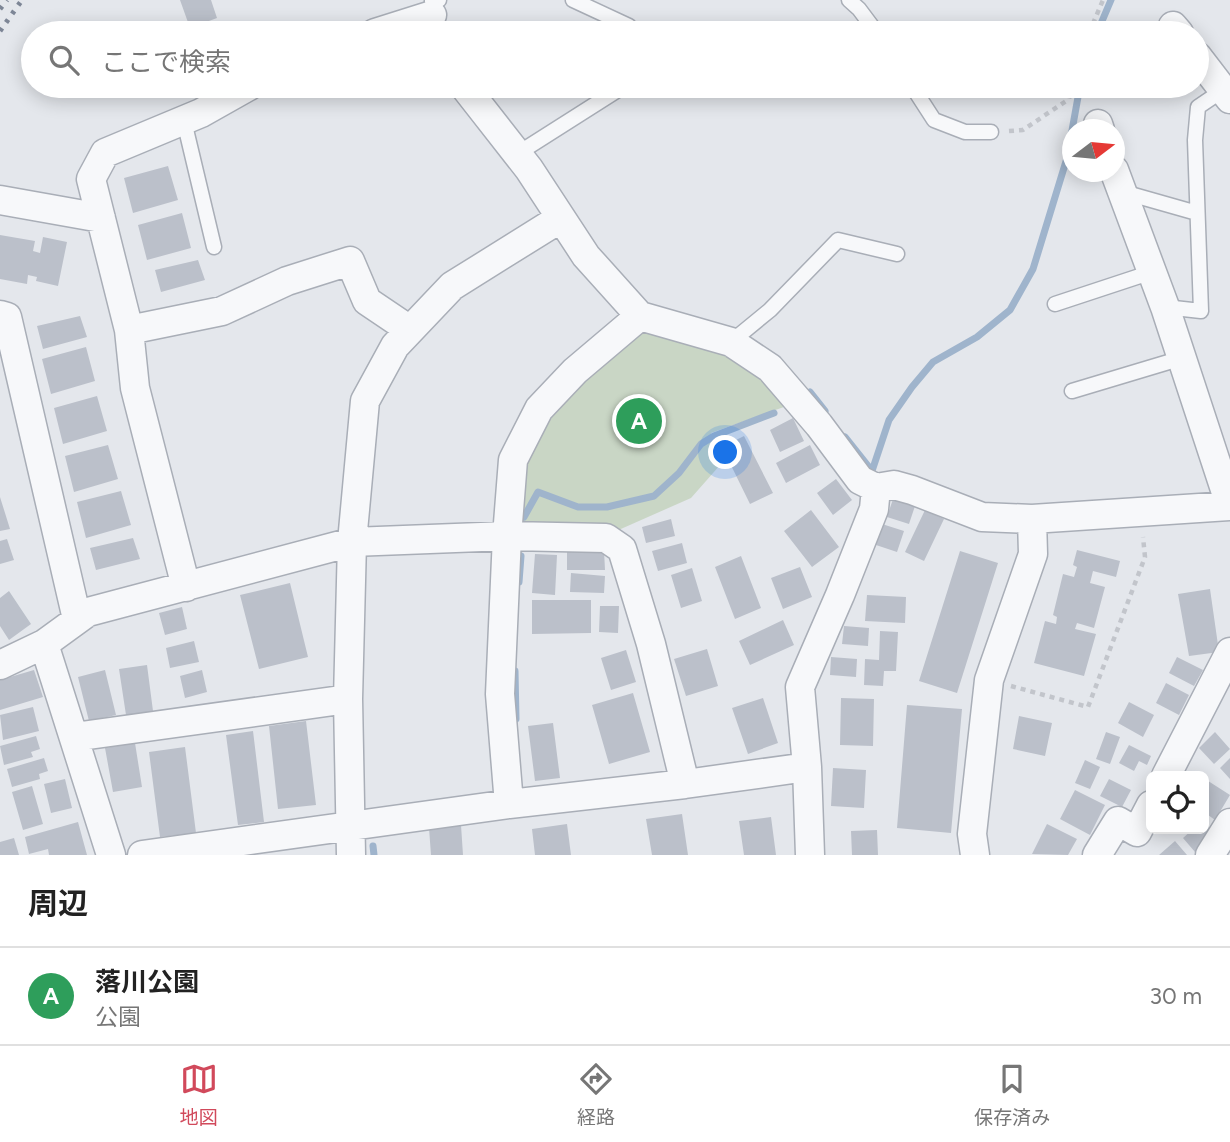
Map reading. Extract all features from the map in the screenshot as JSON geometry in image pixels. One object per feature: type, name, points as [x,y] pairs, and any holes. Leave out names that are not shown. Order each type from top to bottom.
[{"type":"street","points":[[406,21],[434,10]]},
{"type":"street","points":[[1209,72],[1227,95]]},
{"type":"street","points":[[186,587],[135,388],[129,330],[91,179],[105,153],[184,121],[227,98]]},
{"type":"street","points":[[473,98],[517,154],[586,256],[640,316],[731,342],[770,368],[819,425],[860,480],[876,488],[894,485],[903,487],[982,517],[1032,519],[1230,505],[1182,358],[1119,182]]},
{"type":"street","points":[[0,200],[101,218]]},
{"type":"street","points":[[351,855],[348,699],[352,542],[365,401],[395,346],[452,286],[561,218]]},
{"type":"street","points":[[129,330],[222,312],[287,281],[349,261],[367,301],[410,330]]},
{"type":"street","points":[[0,315],[7,317],[77,619]]},
{"type":"street","points":[[509,801],[500,694],[513,460],[539,409],[575,371],[640,316]]},
{"type":"street","points":[[810,855],[807,767],[800,687],[874,509],[876,488]]},
{"type":"street","points":[[975,855],[972,834],[989,680],[1033,554],[1032,519]]},
{"type":"street","points":[[0,665],[44,644],[88,612],[352,542],[507,536],[606,538],[622,549],[651,644],[685,784]]},
{"type":"street","points":[[44,644],[111,855]]},
{"type":"street","points":[[1169,771],[1230,652]]},
{"type":"street","points":[[74,737],[348,699]]},
{"type":"street","points":[[142,855],[349,827],[509,801],[685,784],[807,767]]},
{"type":"street","points":[[1097,855],[1118,821],[1137,832],[1146,815]]},
{"type":"street","points":[[1210,855],[1230,823]]},
{"type":"lane","points":[[573,0],[618,21]]},
{"type":"lane","points":[[849,0],[868,21]]},
{"type":"lane","points":[[1164,307],[1201,311],[1195,140],[1198,107],[1227,95]]},
{"type":"lane","points":[[517,154],[605,98]]},
{"type":"lane","points":[[920,98],[934,120],[965,132],[991,132]]},
{"type":"lane","points":[[184,121],[214,247]]},
{"type":"lane","points":[[1121,182],[1197,213]]},
{"type":"lane","points":[[731,342],[770,310],[838,240],[897,254]]},
{"type":"lane","points":[[1055,304],[1152,272]]},
{"type":"lane","points":[[1072,391],[1182,358]]},
{"type":"path","points":[[1094,21],[1103,0]]},
{"type":"path","points":[[991,132],[1023,130],[1069,98]]},
{"type":"path","points":[[989,680],[1088,707],[1145,556],[1141,512]]},
{"type":"green space","points":[[640,316],[731,342],[798,402],[711,433],[721,464],[691,498],[614,532],[507,536],[539,409]]},
{"type":"building","points":[[180,0],[211,0],[217,18],[209,21],[188,21]]},
{"type":"building","points":[[168,166],[178,200],[133,213],[124,178]]},
{"type":"building","points":[[182,213],[191,248],[147,260],[138,225]]},
{"type":"building","points":[[0,235],[35,241],[33,251],[40,253],[43,237],[67,242],[58,286],[36,281],[37,277],[28,275],[27,284],[0,279]]},
{"type":"building","points":[[198,260],[205,280],[161,292],[155,270]]},
{"type":"building","points":[[80,316],[87,337],[43,349],[37,326]]},
{"type":"building","points":[[86,347],[95,381],[51,394],[42,359]]},
{"type":"building","points":[[97,396],[107,431],[63,444],[54,408]]},
{"type":"building","points":[[793,418],[804,441],[780,452],[770,430]]},
{"type":"building","points":[[744,436],[773,493],[750,504],[722,447]]},
{"type":"building","points":[[108,445],[118,479],[74,492],[65,456]]},
{"type":"building","points":[[810,445],[820,465],[786,483],[776,463]]},
{"type":"building","points":[[836,479],[852,500],[833,515],[817,493]]},
{"type":"building","points":[[121,491],[131,525],[86,538],[77,502]]},
{"type":"building","points":[[894,496],[916,503],[909,524],[887,517]]},
{"type":"building","points":[[0,497],[10,529],[0,531]]},
{"type":"building","points":[[811,510],[839,547],[812,567],[784,531]]},
{"type":"building","points":[[925,510],[944,519],[924,561],[905,552]]},
{"type":"building","points":[[671,519],[675,536],[646,543],[642,527]]},
{"type":"building","points":[[882,524],[904,531],[897,552],[876,545]]},
{"type":"building","points":[[133,538],[140,559],[96,570],[90,548]]},
{"type":"building","points":[[7,539],[14,560],[0,564],[0,541]]},
{"type":"building","points":[[682,543],[687,563],[658,571],[652,551]]},
{"type":"building","points":[[567,550],[604,550],[605,570],[567,570]]},
{"type":"building","points":[[1077,550],[1120,561],[1116,577],[1093,571],[1090,583],[1105,587],[1094,628],[1077,623],[1075,629],[1096,634],[1084,676],[1034,663],[1045,621],[1056,624],[1057,617],[1053,615],[1063,574],[1074,577],[1077,567],[1073,565]]},
{"type":"building","points":[[960,551],[998,563],[957,693],[919,681]]},
{"type":"building","points":[[535,554],[557,555],[555,595],[532,593]]},
{"type":"building","points":[[741,556],[761,608],[735,619],[715,567]]},
{"type":"building","points":[[800,567],[812,597],[783,609],[771,578]]},
{"type":"building","points":[[692,568],[702,601],[681,608],[671,575]]},
{"type":"building","points":[[571,573],[605,576],[604,593],[570,592]]},
{"type":"building","points":[[290,583],[308,657],[259,669],[240,595]]},
{"type":"building","points":[[1210,589],[1219,652],[1189,656],[1178,594]]},
{"type":"building","points":[[9,591],[31,624],[9,640],[0,626],[0,598]]},
{"type":"building","points":[[867,595],[906,597],[905,623],[865,621]]},
{"type":"building","points":[[532,600],[591,600],[591,633],[532,634]]},
{"type":"building","points":[[600,606],[619,606],[618,633],[599,632]]},
{"type":"building","points":[[182,607],[187,629],[165,635],[159,613]]},
{"type":"building","points":[[783,620],[794,645],[750,665],[739,641]]},
{"type":"building","points":[[844,626],[869,628],[868,646],[842,644]]},
{"type":"building","points":[[880,631],[898,632],[896,671],[884,671],[883,686],[864,685],[865,659],[879,660]]},
{"type":"building","points":[[194,641],[199,662],[170,668],[166,648]]},
{"type":"building","points":[[707,649],[718,686],[686,696],[674,659]]},
{"type":"building","points":[[626,650],[636,682],[611,690],[601,658]]},
{"type":"building","points":[[831,657],[857,659],[856,677],[830,675]]},
{"type":"building","points":[[1177,657],[1203,670],[1194,686],[1169,673]]},
{"type":"building","points":[[147,665],[153,711],[126,715],[119,669]]},
{"type":"building","points":[[34,670],[43,697],[0,710],[0,680]]},
{"type":"building","points":[[105,670],[116,715],[89,721],[78,677]]},
{"type":"building","points":[[202,670],[207,692],[185,698],[180,676]]},
{"type":"building","points":[[1166,683],[1189,695],[1179,715],[1156,703]]},
{"type":"building","points":[[633,693],[650,752],[609,764],[592,705]]},
{"type":"building","points":[[763,698],[778,743],[748,754],[732,708]]},
{"type":"building","points":[[841,698],[874,699],[873,746],[840,745]]},
{"type":"building","points":[[1129,702],[1154,715],[1143,737],[1118,723]]},
{"type":"building","points":[[907,705],[962,709],[951,833],[897,828]]},
{"type":"building","points":[[33,707],[39,731],[3,740],[0,715]]},
{"type":"building","points":[[1019,716],[1052,723],[1045,756],[1013,749]]},
{"type":"building","points":[[306,721],[316,805],[278,809],[269,726]]},
{"type":"building","points":[[553,723],[560,778],[535,781],[528,726]]},
{"type":"building","points":[[253,731],[264,822],[238,825],[226,735]]},
{"type":"building","points":[[1106,732],[1120,737],[1110,764],[1096,759]]},
{"type":"building","points":[[1215,732],[1230,749],[1214,764],[1199,748]]},
{"type":"building","points":[[36,736],[40,749],[31,752],[33,757],[4,765],[0,746]]},
{"type":"building","points":[[135,743],[142,787],[113,792],[105,748]]},
{"type":"building","points":[[1129,745],[1151,756],[1147,765],[1139,761],[1134,771],[1119,763]]},
{"type":"building","points":[[185,747],[196,833],[160,837],[149,752]]},
{"type":"building","points":[[44,758],[48,771],[39,774],[40,779],[12,787],[7,769]]},
{"type":"building","points":[[1230,758],[1230,779],[1220,768]]},
{"type":"building","points":[[1085,760],[1100,767],[1090,789],[1075,783]]},
{"type":"building","points":[[833,768],[866,770],[864,808],[831,806]]},
{"type":"building","points":[[65,779],[72,808],[51,813],[44,784]]},
{"type":"building","points":[[1109,779],[1131,790],[1122,807],[1100,796]]},
{"type":"building","points":[[1209,782],[1230,795],[1215,820],[1209,816]]},
{"type":"building","points":[[32,786],[43,824],[23,830],[12,792]]},
{"type":"building","points":[[1075,790],[1105,805],[1090,835],[1060,819]]},
{"type":"building","points":[[682,814],[688,855],[652,855],[646,819]]},
{"type":"building","points":[[771,817],[776,855],[744,855],[739,821]]},
{"type":"building","points":[[78,822],[87,855],[49,855],[48,849],[29,854],[25,837]]},
{"type":"building","points":[[567,824],[571,855],[535,855],[532,829]]},
{"type":"building","points":[[1047,824],[1077,839],[1068,855],[1032,854]]},
{"type":"building","points":[[461,825],[463,855],[431,855],[429,828]]},
{"type":"building","points":[[1209,827],[1215,834],[1195,852],[1183,838],[1187,834],[1209,834]]},
{"type":"building","points":[[877,830],[878,855],[852,855],[851,831]]},
{"type":"building","points":[[14,838],[19,855],[0,855],[0,842]]},
{"type":"building","points":[[1175,841],[1187,855],[1159,855]]},
{"type":"waterway","points":[[1102,21],[1111,0]]},
{"type":"waterway","points":[[845,437],[872,471],[889,420],[933,362],[977,337],[1010,310],[1033,269],[1067,158],[1078,98]]},
{"type":"waterway","points":[[810,392],[825,411]]},
{"type":"waterway","points":[[524,517],[538,492],[578,507],[607,507],[654,496],[679,473],[701,444],[714,436],[774,413]]},
{"type":"waterway","points":[[519,582],[521,556]]},
{"type":"waterway","points":[[515,671],[516,719]]},
{"type":"waterway","points":[[373,846],[374,855]]},
{"type":"railway","points":[[0,9],[7,0]]},
{"type":"railway","points":[[0,31],[22,0]]},
{"type":"place","name":"落川公園","points":[[639,421]]}]
